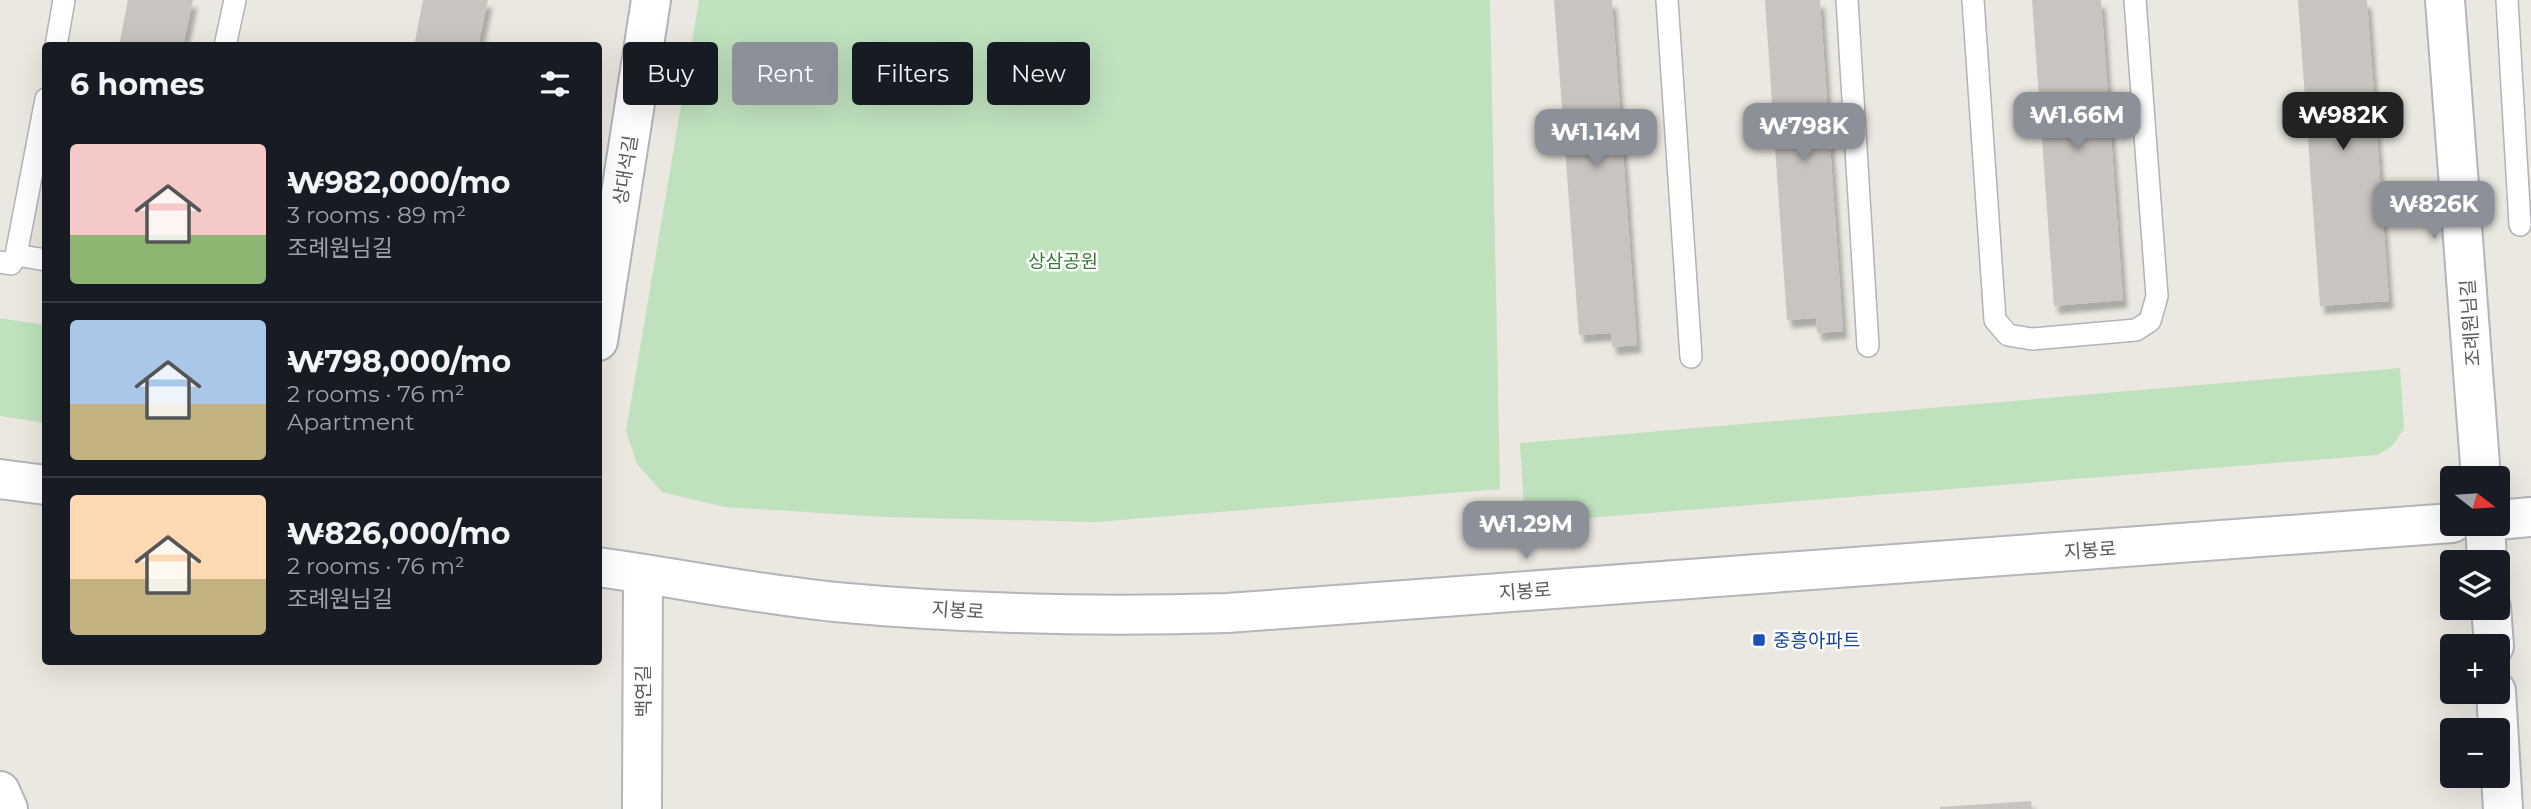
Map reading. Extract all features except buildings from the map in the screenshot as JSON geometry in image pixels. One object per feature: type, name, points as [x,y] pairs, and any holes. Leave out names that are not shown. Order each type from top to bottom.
[{"type":"main road","name":"상대석길","points":[[602,315],[651,0]]},
{"type":"main road","name":"조례원님길","points":[[2445,0],[2480,466]]},
{"type":"main road","points":[[0,478],[42,484]]},
{"type":"main road","points":[[2510,519],[2531,517]]},
{"type":"main road","name":"지봉로","points":[[602,568],[833,602],[992,612],[1172,615],[2440,524]]},
{"type":"main road","name":"백연길","points":[[642,809],[643,574]]},
{"type":"main road","points":[[2497,704],[2503,809]]},
{"type":"main road","points":[[0,791],[8,809]]},
{"type":"lane","points":[[57,42],[64,0]]},
{"type":"lane","points":[[226,42],[235,0]]},
{"type":"lane","points":[[1667,0],[1691,357]]},
{"type":"lane","points":[[1847,0],[1868,346]]},
{"type":"lane","points":[[1973,0],[1995,320],[2008,334],[2032,339],[2136,330],[2150,321],[2157,296],[2136,0]]},
{"type":"lane","points":[[2507,0],[2520,225]]},
{"type":"lane","points":[[42,116],[8,258],[42,260]]},
{"type":"green space","name":"상삼공원","points":[[699,0],[1490,0],[1500,489],[1096,522],[884,517],[725,507],[662,492],[637,464],[626,431],[681,105],[718,105],[718,42],[692,42]]},
{"type":"green space","points":[[0,318],[42,325],[42,423],[0,416]]},
{"type":"green space","points":[[2400,368],[2404,429],[2392,446],[2377,455],[1525,523],[1520,443]]},
{"type":"place","name":"중흥아파트","points":[[1759,640]]}]
